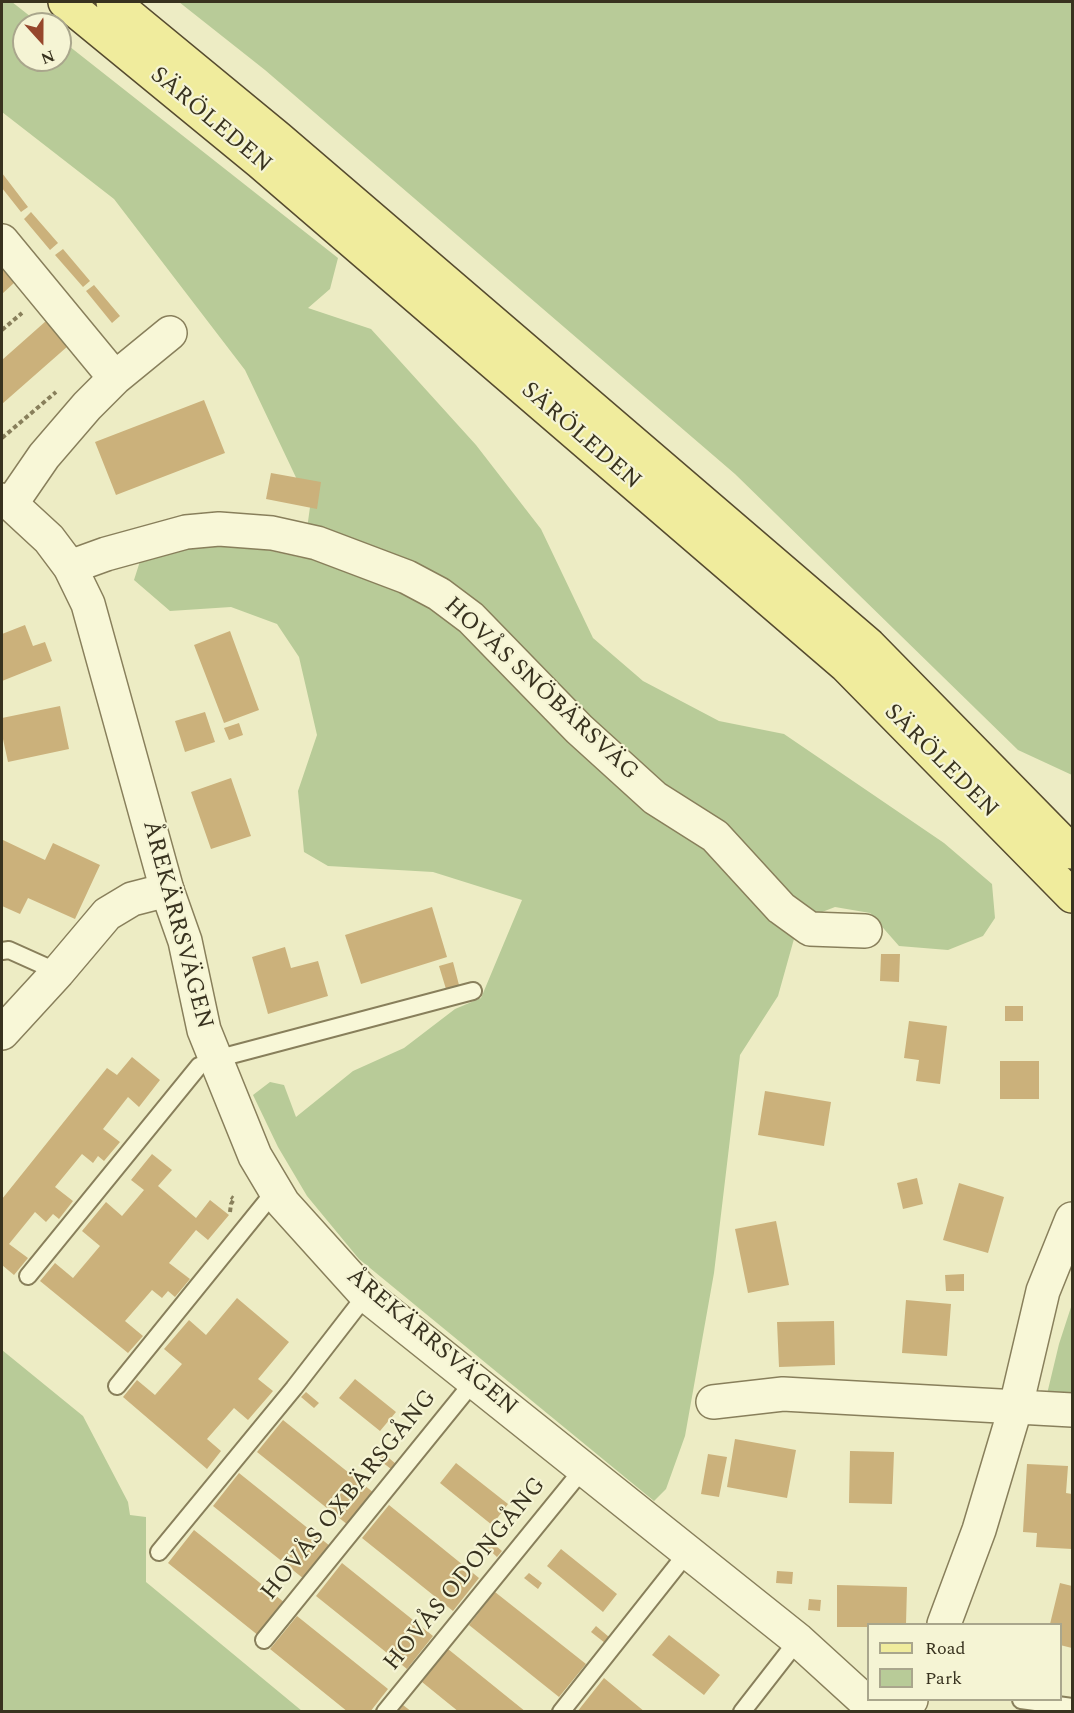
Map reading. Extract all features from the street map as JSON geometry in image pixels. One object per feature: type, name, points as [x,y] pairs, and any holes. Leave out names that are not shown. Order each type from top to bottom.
[{"type":"main road","name":"SÄRÖLEDEN","points":[[65,2],[269,169],[845,665],[1072,896]]},
{"type":"main road","name":"SÄRÖLEDEN","points":[[113,2],[278,138],[869,645],[1072,852]]},
{"type":"street","points":[[2,242],[106,368]]},
{"type":"street","points":[[6,502],[87,406],[106,368],[170,333]]},
{"type":"street","name":"ÅREKÄRRSVÄGEN","points":[[6,502],[49,539],[70,567],[88,604],[167,890],[184,941],[204,1030],[255,1156],[283,1203],[366,1295],[798,1640],[877,1712]]},
{"type":"street","name":"HOVÅS SNÖBÄRSVÄG","points":[[70,567],[106,554],[186,532],[219,529],[272,533],[317,543],[407,577],[438,594],[471,618],[579,729],[655,798],[715,836],[782,908],[810,929],[865,931]]},
{"type":"street","points":[[2,1033],[107,914],[132,898],[167,890]]},
{"type":"street","points":[[944,1623],[980,1530],[1016,1406],[1043,1292],[1072,1219]]},
{"type":"street","points":[[713,1402],[783,1394],[1072,1410]]},
{"type":"street","points":[[898,1712],[910,1701]]},
{"type":"lane","points":[[2,951],[9,950],[58,972]]},
{"type":"lane","points":[[28,1276],[199,1066],[472,991]]},
{"type":"lane","points":[[117,1386],[275,1191]]},
{"type":"lane","points":[[159,1552],[294,1388],[366,1295]]},
{"type":"lane","name":"HOVÅS OXBÄRSGÅNG","points":[[264,1640],[474,1382]]},
{"type":"lane","name":"HOVÅS ODONGÅNG","points":[[385,1712],[583,1469]]},
{"type":"lane","points":[[561,1712],[687,1553]]},
{"type":"lane","points":[[741,1712],[798,1640]]},
{"type":"lane","points":[[1029,1701],[1072,1707]]},
{"type":"path","points":[[2,438],[106,368]]},
{"type":"green space","points":[[2,2],[12,2],[25,12],[12,12],[12,72],[72,72],[72,48],[338,258],[330,289],[308,308],[371,329],[476,445],[541,529],[593,638],[643,681],[719,721],[784,734],[944,843],[992,884],[995,918],[983,936],[948,950],[899,946],[870,913],[835,907],[799,921],[778,996],[740,1055],[714,1273],[685,1436],[666,1489],[654,1501],[359,1259],[307,1196],[278,1147],[253,1095],[270,1082],[284,1085],[296,1117],[353,1071],[404,1048],[455,1009],[481,998],[522,900],[433,872],[328,866],[304,852],[298,791],[317,735],[299,657],[277,624],[231,607],[170,611],[134,580],[142,555],[217,539],[303,558],[310,507],[245,370],[114,199],[2,112]]},
{"type":"green space","points":[[179,2],[1072,2],[1072,775],[1018,750],[735,474],[265,70]]},
{"type":"green space","points":[[1072,1304],[1072,1399],[1047,1394],[1059,1344]]},
{"type":"green space","points":[[2,1350],[83,1416],[128,1502],[130,1515],[146,1517],[146,1582],[302,1711],[2,1711]]},
{"type":"building","points":[[2,173],[28,207],[21,212],[2,188]]},
{"type":"building","points":[[31,212],[58,243],[50,250],[24,219]]},
{"type":"building","points":[[63,249],[90,281],[83,287],[55,255]]},
{"type":"building","points":[[2,266],[15,282],[2,294]]},
{"type":"building","points":[[94,285],[120,316],[112,323],[86,291]]},
{"type":"building","points":[[46,321],[68,346],[2,404],[2,360]]},
{"type":"building","points":[[204,400],[225,453],[116,495],[95,442]]},
{"type":"building","points":[[271,473],[321,482],[317,509],[266,499]]},
{"type":"building","points":[[25,625],[33,646],[45,642],[52,661],[2,681],[2,634]]},
{"type":"building","points":[[230,631],[259,710],[224,723],[194,645]]},
{"type":"building","points":[[60,706],[69,749],[8,762],[2,739],[2,718]]},
{"type":"building","points":[[205,712],[215,742],[185,752],[175,721]]},
{"type":"building","points":[[239,723],[243,735],[229,740],[224,728]]},
{"type":"building","points":[[231,778],[251,836],[211,849],[191,792]]},
{"type":"building","points":[[3,840],[45,860],[53,843],[100,865],[75,919],[28,898],[20,914],[2,906]]},
{"type":"building","points":[[432,907],[447,957],[361,984],[345,935]]},
{"type":"building","points":[[285,947],[291,968],[318,961],[328,996],[268,1014],[252,957]]},
{"type":"building","points":[[881,954],[900,954],[899,982],[880,981]]},
{"type":"building","points":[[453,962],[459,985],[446,989],[439,966]]},
{"type":"building","points":[[1005,1006],[1023,1006],[1023,1021],[1005,1021]]},
{"type":"building","points":[[909,1021],[947,1026],[940,1084],[916,1081],[919,1060],[904,1058]]},
{"type":"building","points":[[132,1057],[160,1080],[139,1107],[128,1097],[103,1129],[120,1142],[104,1161],[98,1156],[93,1163],[82,1154],[55,1187],[73,1201],[59,1219],[53,1214],[46,1222],[35,1212],[9,1244],[28,1258],[14,1275],[2,1265],[2,1199],[107,1068],[117,1075]]},
{"type":"building","points":[[1000,1061],[1039,1061],[1039,1099],[1000,1099]]},
{"type":"building","points":[[765,1091],[831,1102],[824,1146],[758,1135]]},
{"type":"building","points":[[152,1154],[172,1170],[158,1186],[196,1218],[210,1200],[229,1215],[208,1240],[196,1230],[169,1263],[190,1279],[175,1297],[168,1291],[162,1298],[152,1290],[125,1321],[143,1336],[128,1353],[40,1281],[55,1263],[73,1278],[100,1246],[82,1231],[106,1202],[122,1216],[144,1190],[131,1180]]},
{"type":"building","points":[[917,1178],[923,1204],[903,1209],[897,1183]]},
{"type":"building","points":[[959,1183],[1004,1197],[988,1253],[943,1240]]},
{"type":"building","points":[[776,1221],[789,1285],[748,1293],[735,1229]]},
{"type":"building","points":[[964,1274],[964,1291],[946,1291],[945,1275]]},
{"type":"building","points":[[237,1298],[289,1342],[258,1379],[273,1391],[248,1420],[234,1408],[207,1439],[221,1451],[207,1469],[123,1397],[137,1380],[155,1395],[182,1364],[164,1349],[189,1320],[206,1335]]},
{"type":"building","points":[[906,1300],[951,1304],[947,1356],[902,1353]]},
{"type":"building","points":[[834,1321],[835,1365],[779,1367],[777,1322]]},
{"type":"building","points":[[355,1379],[396,1412],[380,1431],[339,1398]]},
{"type":"building","points":[[306,1392],[319,1403],[314,1408],[301,1397]]},
{"type":"building","points":[[283,1420],[374,1493],[348,1525],[257,1452]]},
{"type":"building","points":[[735,1439],[796,1450],[787,1498],[727,1487]]},
{"type":"building","points":[[850,1451],[894,1452],[892,1504],[849,1503]]},
{"type":"building","points":[[383,1453],[396,1464],[391,1469],[378,1459]]},
{"type":"building","points":[[708,1454],[727,1457],[719,1497],[701,1494]]},
{"type":"building","points":[[456,1463],[508,1504],[492,1525],[440,1483]]},
{"type":"building","points":[[1027,1464],[1068,1466],[1066,1493],[1072,1494],[1072,1549],[1036,1547],[1037,1533],[1023,1532]]},
{"type":"building","points":[[239,1473],[330,1546],[304,1579],[213,1506]]},
{"type":"building","points":[[389,1505],[479,1578],[453,1611],[362,1538]]},
{"type":"building","points":[[194,1530],[285,1603],[259,1636],[168,1563]]},
{"type":"building","points":[[489,1540],[502,1551],[497,1557],[484,1545]]},
{"type":"building","points":[[561,1549],[617,1594],[603,1612],[547,1566]]},
{"type":"building","points":[[342,1563],[433,1636],[407,1669],[316,1596]]},
{"type":"building","points":[[777,1571],[793,1572],[792,1584],[776,1583]]},
{"type":"building","points":[[529,1573],[542,1583],[538,1589],[524,1578]]},
{"type":"building","points":[[1060,1583],[1072,1586],[1072,1648],[1062,1646],[1062,1623],[1050,1623]]},
{"type":"building","points":[[837,1585],[907,1587],[906,1623],[867,1623],[867,1627],[837,1627]]},
{"type":"building","points":[[495,1592],[586,1664],[559,1697],[469,1625]]},
{"type":"building","points":[[809,1599],[821,1600],[820,1611],[808,1610]]},
{"type":"building","points":[[297,1616],[388,1689],[370,1712],[348,1712],[270,1649]]},
{"type":"building","points":[[596,1626],[609,1637],[605,1643],[591,1632]]},
{"type":"building","points":[[669,1635],[720,1675],[704,1695],[652,1655]]},
{"type":"building","points":[[448,1649],[526,1712],[459,1712],[422,1682]]},
{"type":"building","points":[[604,1678],[645,1712],[577,1712]]},
{"type":"building","points":[[403,1705],[412,1712],[398,1712]]}]
